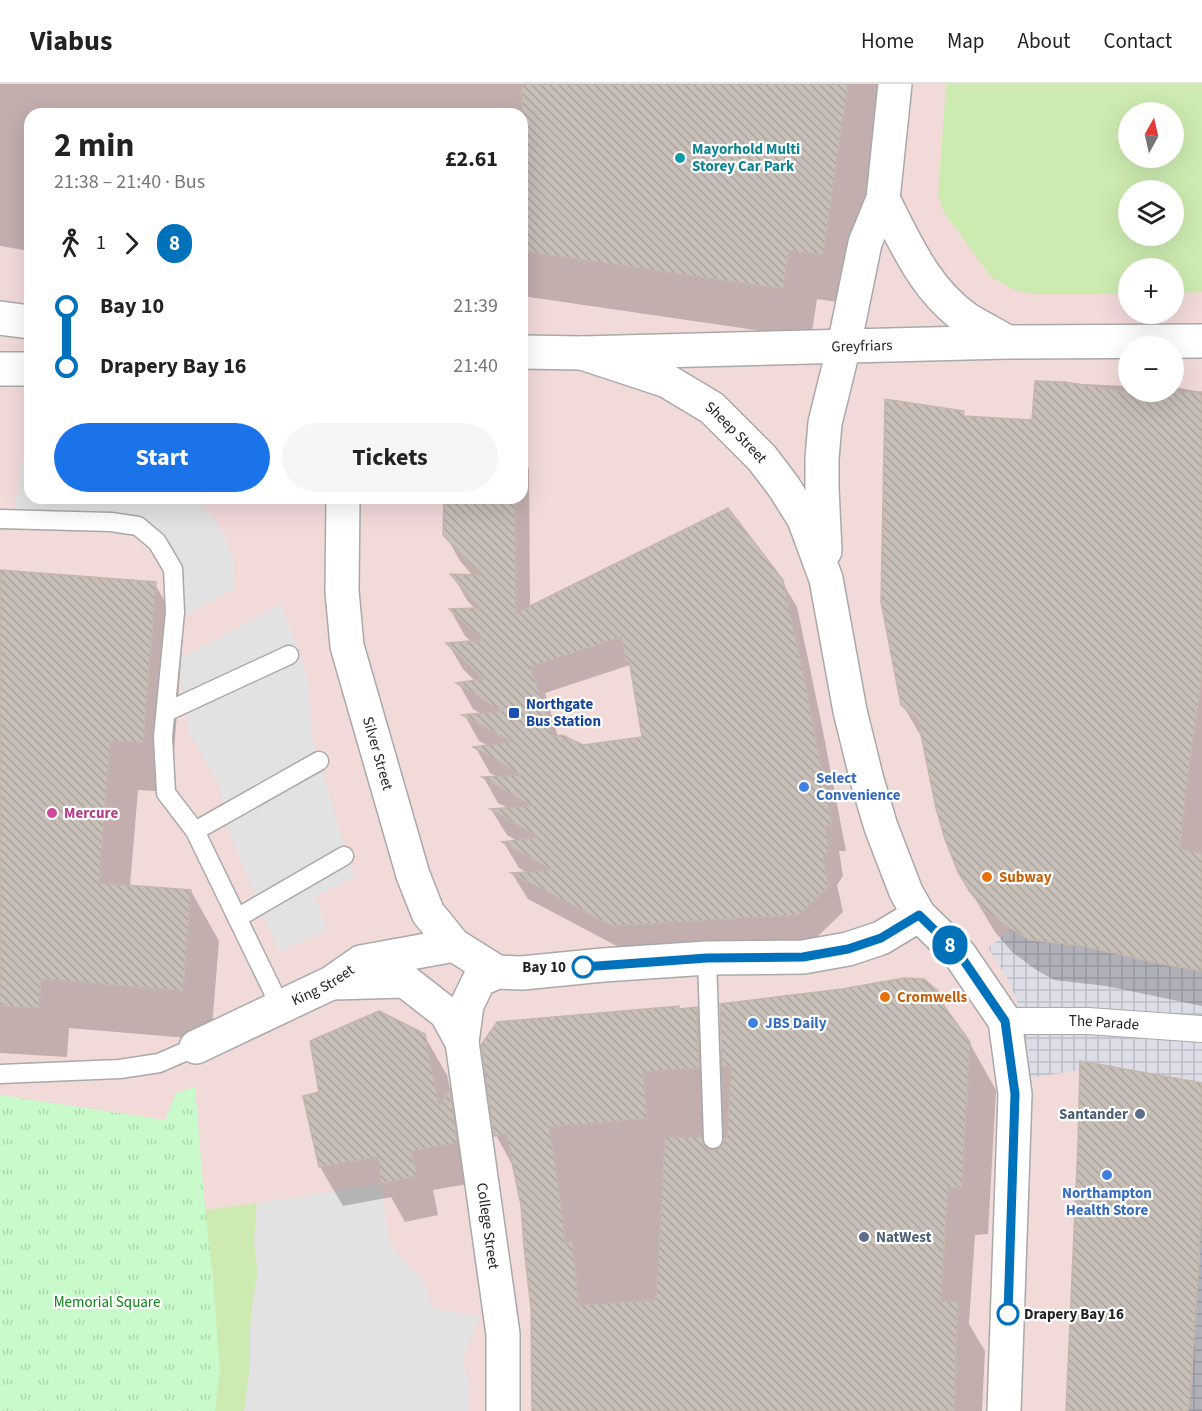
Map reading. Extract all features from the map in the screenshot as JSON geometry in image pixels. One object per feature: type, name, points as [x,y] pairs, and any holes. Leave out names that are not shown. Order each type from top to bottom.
[{"type":"street","points":[[844,346],[865,243],[883,199],[895,84]]},
{"type":"street","points":[[883,199],[922,272],[938,293],[966,318],[1007,342]]},
{"type":"street","points":[[0,318],[24,321]]},
{"type":"street","name":"Greyfriars","points":[[528,352],[582,353],[1007,342],[1202,340]]},
{"type":"street","name":"Sheep Street","points":[[844,346],[825,423],[822,489],[826,579],[850,711],[881,827],[906,892],[919,915],[960,955],[1005,1021]]},
{"type":"street","name":"Sheep Street","points":[[582,353],[667,381],[712,408],[762,458],[784,487],[804,519],[826,579]]},
{"type":"street","points":[[0,369],[24,369]]},
{"type":"street","name":"Silver Street","points":[[343,504],[342,591],[347,646],[413,875],[428,913],[454,945],[497,972]]},
{"type":"street","points":[[497,972],[522,973],[707,958],[803,957],[848,949],[881,938],[919,915]]},
{"type":"street","name":"King Street","points":[[196,1047],[331,983],[361,962],[454,945]]},
{"type":"street","name":"College Street","points":[[497,972],[479,980],[467,1005],[462,1042],[503,1334],[503,1411]]},
{"type":"street","name":"College Street","points":[[331,983],[405,981],[446,1013],[462,1042]]},
{"type":"street","points":[[1004,1411],[1015,1094],[1005,1021]]},
{"type":"street","name":"The Parade","points":[[1005,1021],[1088,1021],[1202,1029]]},
{"type":"lane","points":[[0,519],[111,522],[138,526],[157,542],[173,569],[175,612],[163,737],[166,793],[195,831],[281,1008]]},
{"type":"lane","points":[[166,712],[289,656]]},
{"type":"lane","points":[[195,831],[320,761]]},
{"type":"lane","points":[[237,918],[344,856]]},
{"type":"lane","points":[[707,958],[713,1139]]},
{"type":"lane","points":[[2,1072],[120,1069],[159,1063],[196,1047]]},
{"type":"shaded area","points":[[0,84],[1202,84],[1202,1411],[0,1411]]},
{"type":"shaded area","points":[[20,462],[24,462],[24,504],[201,504],[223,532],[234,561],[233,589],[185,616],[176,557],[153,527],[129,515],[15,510]]},
{"type":"shaded area","points":[[280,604],[299,649],[310,690],[311,733],[354,878],[315,896],[328,930],[279,952],[227,828],[220,787],[189,732],[178,660]]},
{"type":"shaded area","points":[[1011,929],[1030,940],[1082,946],[1202,971],[1202,1083],[1080,1070],[1031,1078],[1028,1047],[1017,1001],[1008,979],[988,948]]},
{"type":"shaded area","points":[[381,1184],[390,1243],[423,1280],[434,1309],[480,1316],[462,1361],[470,1383],[470,1411],[244,1411],[250,1366],[250,1328],[258,1272],[254,1243],[257,1203]]},
{"type":"shaded area","points":[[1202,1189],[1202,1411],[1188,1411],[1192,1377]]},
{"type":"green space","points":[[946,84],[1202,84],[1202,292],[1184,293],[1184,258],[1118,258],[1118,294],[1033,294],[1014,290],[991,277],[943,211],[938,195]]},
{"type":"green space","name":"Memorial Square","points":[[195,1087],[220,1369],[215,1411],[0,1411],[0,1095],[165,1120],[176,1093]]},
{"type":"green space","points":[[196,1105],[205,1210],[257,1203],[254,1243],[258,1272],[250,1328],[250,1366],[244,1411],[92,1411]]},
{"type":"building","name":"Mayorhold Multi Storey Car Park","points":[[522,84],[848,84],[823,255],[789,250],[783,289],[528,252],[528,108],[522,108]]},
{"type":"building","points":[[1035,381],[1065,382],[1118,390],[1118,402],[1184,402],[1184,392],[1202,392],[1202,678],[1180,849],[1202,853],[1202,971],[1082,946],[1030,940],[987,912],[970,892],[958,872],[936,808],[918,720],[901,705],[881,602],[885,399],[964,411],[963,416],[1032,420]]},
{"type":"building","points":[[444,504],[515,504],[516,613],[728,508],[783,580],[832,825],[825,826],[829,850],[823,859],[829,886],[799,915],[612,926],[511,873],[552,870],[502,842],[539,837],[490,809],[532,806],[482,777],[521,775],[473,747],[512,742],[462,715],[502,711],[456,683],[484,679],[446,643],[483,640],[449,609],[480,608],[450,574],[480,575],[443,535]],"holes":[[[621,637],[626,661],[629,660],[642,737],[583,745],[562,735],[553,737],[531,667]]]},
{"type":"building","name":"Mercure","points":[[0,570],[156,582],[143,743],[110,741],[99,883],[191,890],[183,991],[41,979],[39,1008],[0,1006]]},
{"type":"building","points":[[904,978],[924,979],[938,991],[942,1003],[970,1042],[962,1188],[948,1188],[941,1301],[958,1302],[954,1411],[532,1411],[531,1308],[521,1205],[506,1134],[494,1136],[481,1045],[497,1022],[679,1006],[679,1009],[697,1007],[699,1068],[643,1072],[647,1119],[549,1127],[565,1243],[572,1241],[579,1305],[656,1300],[665,1137],[702,1137],[704,1145],[713,1150],[719,1148],[723,1144],[724,1137],[727,1137],[731,1066],[722,1066],[720,1004],[842,989]]},
{"type":"building","points":[[379,1011],[425,1034],[439,1105],[450,1089],[457,1143],[411,1151],[417,1176],[381,1184],[378,1157],[319,1167],[303,1096],[319,1092],[310,1041]]},
{"type":"building","points":[[1080,1061],[1202,1083],[1199,1261],[1188,1411],[1066,1411]]},
{"type":"bus line","name":"8","points":[[583,967],[707,958],[803,957],[848,949],[881,938],[919,915],[960,955],[1005,1021],[1015,1094],[1008,1314]]},
{"type":"place","name":"Mayorhold Multi Storey Car Park","points":[[680,158]]},
{"type":"place","name":"Northgate Bus Station","points":[[514,713]]},
{"type":"place","name":"Select Convenience","points":[[804,787]]},
{"type":"place","name":"Mercure","points":[[52,813]]},
{"type":"place","name":"Subway","points":[[987,877]]},
{"type":"place","name":"Bay 10","points":[[583,967]]},
{"type":"place","name":"Cromwells","points":[[885,997]]},
{"type":"place","name":"JBS Daily","points":[[753,1023]]},
{"type":"place","name":"Santander","points":[[1140,1114]]},
{"type":"place","name":"Northampton Health Store","points":[[1107,1175]]},
{"type":"place","name":"NatWest","points":[[864,1237]]},
{"type":"place","name":"Drapery Bay 16","points":[[1008,1314]]}]
